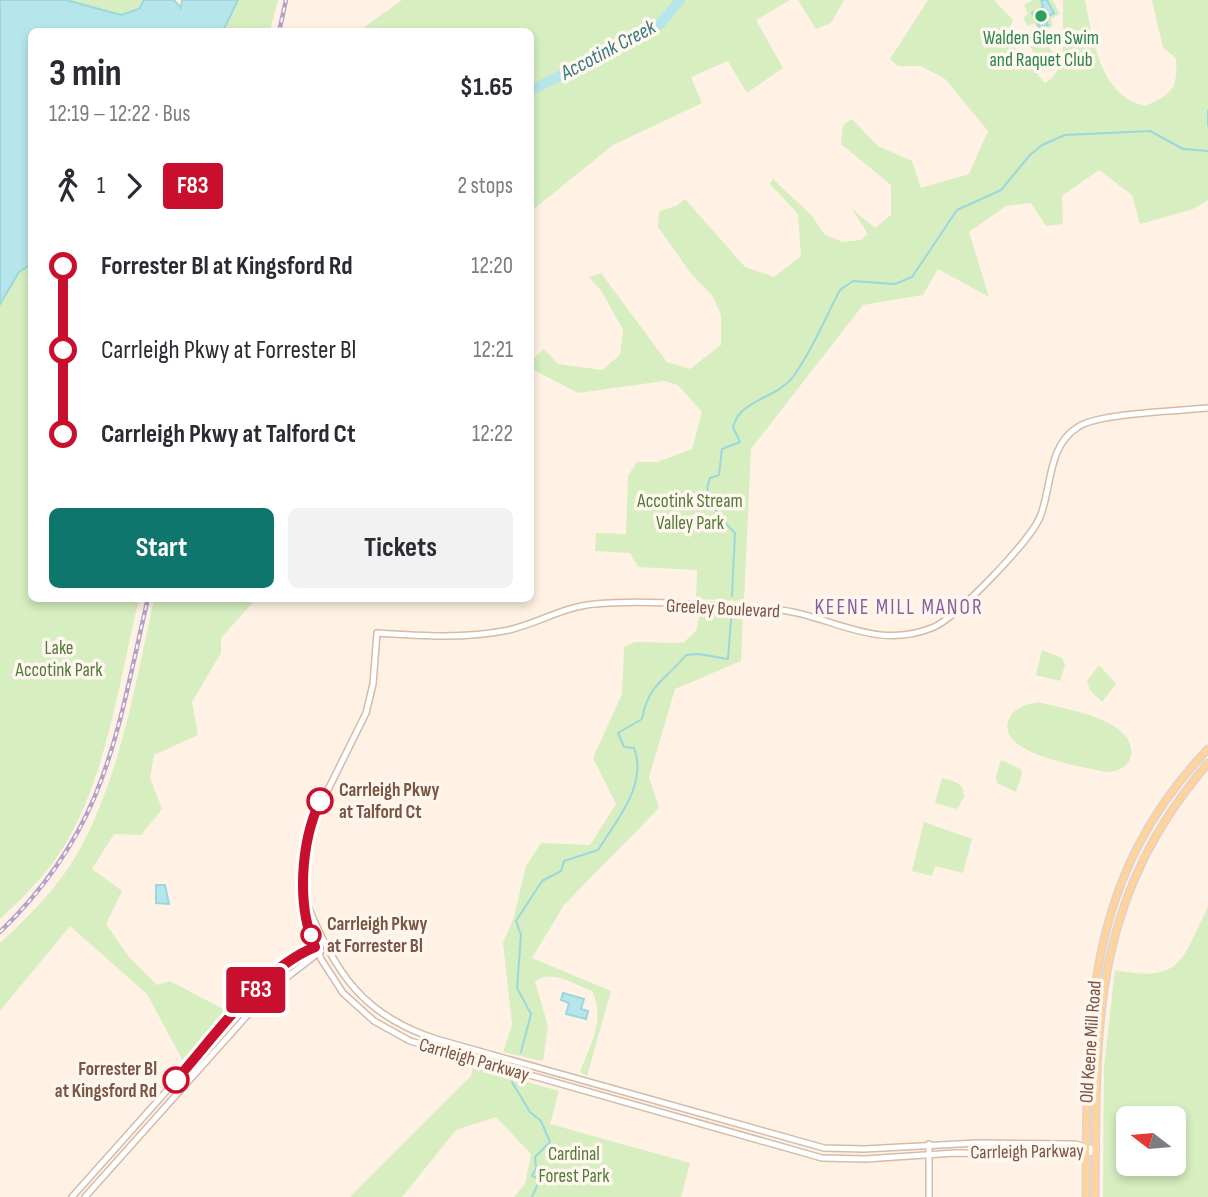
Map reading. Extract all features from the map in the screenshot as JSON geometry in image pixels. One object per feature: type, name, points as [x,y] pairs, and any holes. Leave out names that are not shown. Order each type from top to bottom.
[{"type":"main road","name":"Old Keene Mill Road","points":[[1086,1197],[1088,1029],[1092,990],[1107,926],[1130,865],[1152,823],[1208,749]]},
{"type":"main road","name":"Old Keene Mill Road","points":[[1096,1197],[1099,1019],[1102,984],[1115,929],[1150,846],[1208,763]]},
{"type":"street","name":"Greeley Boulevard","points":[[377,634],[452,636],[490,633],[529,625],[575,608],[607,603],[779,610],[847,629],[886,636],[930,628],[953,612],[1031,536],[1041,516],[1054,461],[1074,429],[1094,420],[1208,408]]},
{"type":"street","name":"Carrleigh Parkway","points":[[377,634],[373,684],[366,713],[309,828],[304,865],[306,917],[315,947],[335,983],[362,1012],[399,1036],[433,1049],[801,1153],[841,1159],[929,1154],[1086,1154],[1096,1150]]},
{"type":"street","name":"Carrleigh Parkway","points":[[306,901],[324,946],[343,978],[368,1004],[388,1019],[425,1036],[803,1144],[852,1150],[929,1144],[1086,1146],[1096,1150]]},
{"type":"street","points":[[72,1197],[262,984],[283,965],[315,947],[324,946]]},
{"type":"street","points":[[85,1197],[269,991],[289,973],[319,954],[324,946]]},
{"type":"street","points":[[929,1144],[929,1197]]},
{"type":"green space","name":"Lake Accotink Park","points":[[0,0],[175,0],[181,8],[182,0],[278,0],[271,28],[28,28],[28,602],[138,602],[107,740],[83,810],[48,869],[0,919]]},
{"type":"green space","points":[[402,0],[790,0],[756,20],[783,68],[747,93],[728,61],[691,77],[702,103],[613,145],[534,209],[534,28],[363,28]]},
{"type":"green space","points":[[798,0],[844,0],[831,23],[816,29]]},
{"type":"green space","name":"Accotink Stream Valley Park","points":[[928,0],[994,0],[1013,20],[1006,37],[1037,74],[1032,65],[1037,60],[1044,69],[1038,75],[1045,83],[1053,76],[1062,57],[1063,0],[1085,0],[1095,48],[1108,78],[1117,90],[1130,100],[1145,106],[1167,94],[1176,77],[1176,58],[1163,48],[1152,0],[1208,0],[1208,200],[1193,209],[1140,224],[1132,195],[1099,170],[1062,196],[1063,224],[1046,226],[1031,203],[1006,206],[969,232],[989,297],[938,269],[923,295],[863,305],[751,449],[744,601],[696,599],[697,570],[638,567],[630,553],[595,551],[596,533],[626,534],[628,476],[637,462],[657,462],[692,449],[702,412],[678,385],[664,381],[578,393],[534,370],[534,358],[544,349],[558,364],[602,370],[620,355],[623,330],[602,292],[589,277],[601,273],[667,362],[690,369],[721,345],[721,315],[712,295],[692,275],[658,227],[659,211],[676,206],[685,199],[745,267],[774,277],[801,256],[798,214],[770,184],[773,179],[812,216],[824,234],[842,242],[861,240],[868,234],[852,209],[875,228],[891,215],[891,185],[841,144],[843,125],[852,119],[878,146],[912,161],[921,188],[969,174],[988,131],[945,79],[921,66],[898,66],[890,59]]},
{"type":"green space","name":"Walden Glen Swim and Raquet Club","points":[[1033,0],[1053,0],[1060,14],[1051,19],[1053,26],[1040,33],[1034,23],[1028,26],[1023,18],[1028,14],[1024,5]]},
{"type":"green space","points":[[1041,37],[1057,58],[1046,67],[1030,47]]},
{"type":"green space","points":[[153,602],[253,602],[221,638],[221,653],[192,702],[198,735],[154,755],[150,778],[162,809],[141,835],[114,834],[92,869],[122,891],[106,924],[129,957],[157,985],[170,981],[227,1011],[183,1061],[147,994],[70,926],[0,1011],[0,943],[56,885],[82,845],[108,786],[134,693]]},
{"type":"green space","points":[[700,613],[743,614],[741,661],[675,689],[649,777],[659,808],[564,905],[532,958],[611,991],[587,1076],[580,1072],[595,1032],[596,1001],[592,991],[563,979],[548,977],[535,982],[548,1026],[543,1061],[503,1052],[512,1025],[503,943],[514,917],[526,866],[541,843],[590,845],[616,804],[593,758],[622,694],[624,647],[635,642],[683,643],[696,631]]},
{"type":"green space","points":[[1042,650],[1062,658],[1065,665],[1060,681],[1036,675]]},
{"type":"green space","points":[[1099,665],[1116,684],[1102,702],[1090,690],[1087,681]]},
{"type":"green space","points":[[1038,702],[1080,712],[1111,724],[1123,733],[1130,743],[1131,756],[1127,764],[1117,770],[1105,772],[1044,757],[1016,743],[1009,733],[1010,717],[1020,708]]},
{"type":"green space","points":[[1001,760],[1021,769],[1016,792],[997,783]]},
{"type":"green space","points":[[942,778],[958,783],[962,788],[964,797],[957,809],[935,803]]},
{"type":"green space","points":[[924,822],[972,839],[963,873],[935,866],[932,876],[912,871]]},
{"type":"green space","points":[[1208,907],[1208,1197],[1103,1197],[1104,1067],[1115,970],[1155,973],[1167,970],[1185,953]]},
{"type":"green space","name":"Cardinal Forest Park","points":[[473,1067],[559,1091],[550,1124],[690,1163],[681,1197],[514,1197],[525,1184],[531,1154],[496,1117],[456,1130],[402,1197],[350,1197],[471,1076]]},
{"type":"water","points":[[0,0],[66,0],[121,15],[139,9],[144,0],[174,0],[181,8],[182,0],[238,0],[224,28],[28,28],[28,266],[19,272],[0,304]]},
{"type":"water","points":[[1041,0],[1047,0],[1054,13],[1044,18],[1048,25],[1040,28],[1032,13],[1043,7]]},
{"type":"water","points":[[156,885],[165,885],[169,904],[156,903]]},
{"type":"water","points":[[563,993],[584,999],[581,1009],[588,1011],[586,1019],[566,1014],[569,1003],[561,1000]]},
{"type":"waterway","name":"Accotink Creek","points":[[534,89],[659,25],[680,0]]},
{"type":"waterway","points":[[1208,111],[1208,126]]},
{"type":"waterway","points":[[732,596],[735,533],[719,517],[707,488],[710,478],[719,475],[722,449],[740,442],[733,427],[737,418],[743,410],[793,377],[840,290],[853,281],[895,284],[912,277],[957,210],[1001,190],[1030,155],[1042,145],[1065,135],[1150,131],[1183,149],[1208,151]]},
{"type":"waterway","points":[[521,1052],[531,1014],[517,988],[521,935],[516,921],[542,881],[561,871],[564,861],[598,850],[621,814],[634,788],[637,761],[634,748],[624,747],[618,733],[642,719],[653,690],[686,655],[699,654],[728,659],[731,619]]},
{"type":"waterway","points":[[512,1082],[530,1112],[541,1121],[550,1142],[535,1157],[536,1168],[532,1176],[540,1179],[532,1197]]},
{"type":"railway","points":[[280,28],[286,0]]},
{"type":"railway","points":[[0,932],[36,893],[64,855],[85,817],[102,778],[115,737],[147,602]]},
{"type":"bus line","name":"F83","points":[[176,1080],[262,984],[283,965],[315,947],[306,917],[304,865],[306,840],[320,801]]},
{"type":"place","name":"Walden Glen Swim and Raquet Club","points":[[1041,16]]},
{"type":"place","name":"Carrleigh Pkwy at Talford Ct","points":[[320,801]]},
{"type":"place","name":"Carrleigh Pkwy at Forrester Bl","points":[[311,935]]},
{"type":"place","name":"Forrester Bl at Kingsford Rd","points":[[176,1080]]},
{"type":"district","name":"KEENE MILL MANOR","points":[[899,607]]}]
